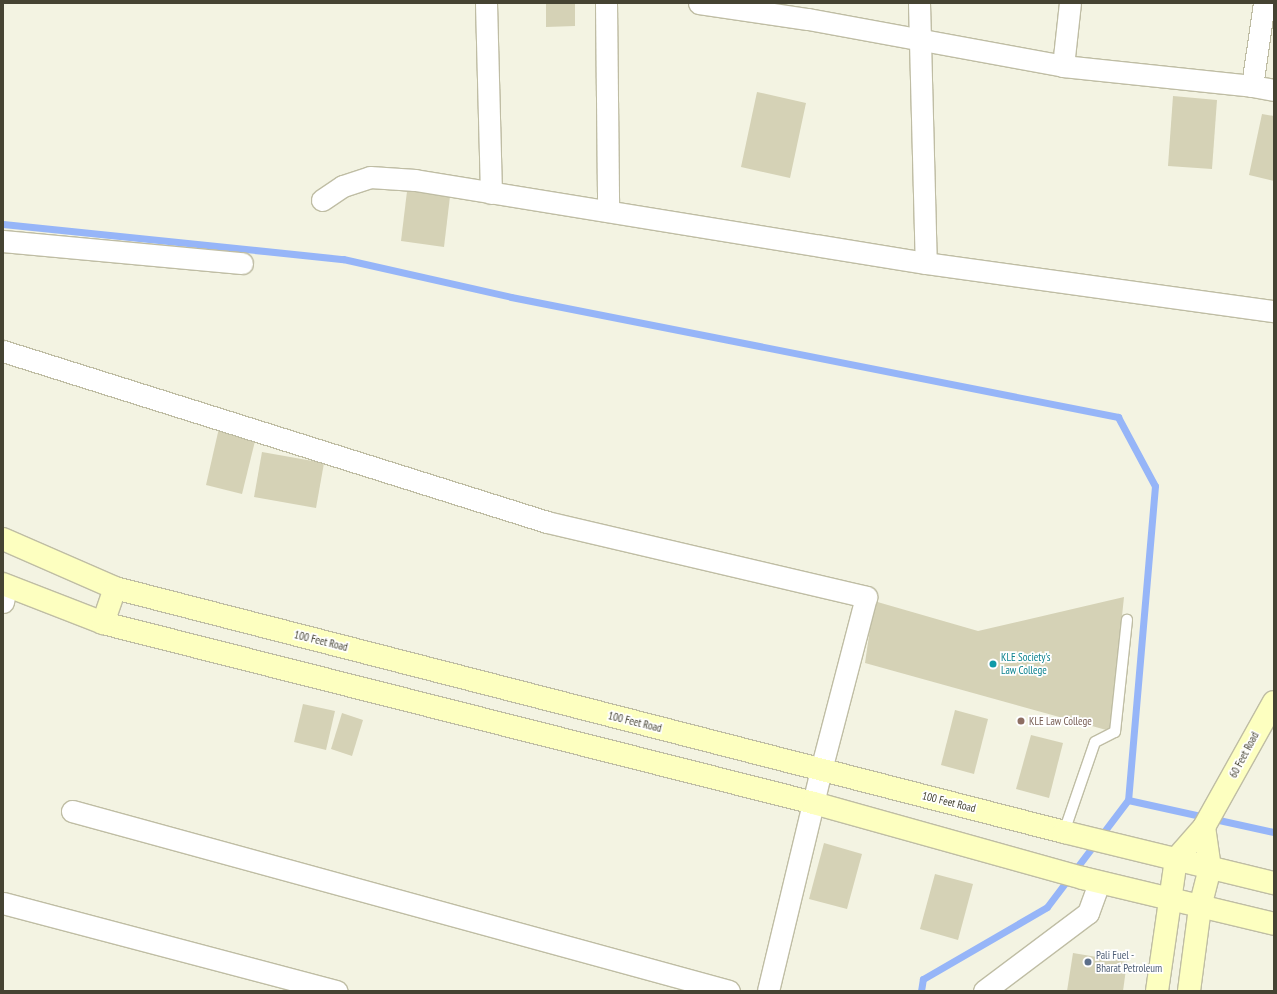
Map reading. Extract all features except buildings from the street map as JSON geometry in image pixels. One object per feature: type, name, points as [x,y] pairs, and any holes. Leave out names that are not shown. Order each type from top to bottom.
[{"type":"main road","name":"100 Feet Road","points":[[3,539],[115,588],[1064,832],[1274,883]]},
{"type":"main road","points":[[103,623],[115,588]]},
{"type":"main road","points":[[4,591],[103,623],[814,803],[1091,880],[1274,924]]},
{"type":"main road","name":"60 Feet Road","points":[[1176,860],[1208,820],[1274,702]]},
{"type":"main road","points":[[1189,991],[1200,907],[1210,868],[1208,820]]},
{"type":"main road","points":[[1157,991],[1168,899],[1176,860]]},
{"type":"street","points":[[486,3],[492,192]]},
{"type":"street","points":[[606,3],[608,211]]},
{"type":"street","points":[[699,3],[808,11],[919,40],[1063,66],[1252,86],[1274,90]]},
{"type":"street","points":[[919,3],[926,262]]},
{"type":"street","points":[[1063,66],[1070,3]]},
{"type":"street","points":[[1252,86],[1264,3]]},
{"type":"street","points":[[322,200],[343,186],[370,177],[415,180],[926,262],[1274,311]]},
{"type":"street","points":[[3,241],[242,263]]},
{"type":"street","points":[[3,351],[547,522],[866,597],[821,770],[768,991]]},
{"type":"street","points":[[72,811],[729,991]]},
{"type":"street","points":[[984,991],[1088,913],[1091,880]]},
{"type":"street","points":[[3,903],[313,988],[337,991]]},
{"type":"lane","points":[[1064,832],[1095,742],[1115,732],[1127,620]]},
{"type":"waterway","points":[[3,224],[343,259],[511,297],[1118,417],[1155,486],[1128,800],[1274,832]]},
{"type":"waterway","points":[[921,991],[923,979],[1047,907],[1128,800]]},
{"type":"place","name":"KLE Society's Law College","points":[[993,664]]},
{"type":"place","name":"KLE Law College","points":[[1021,721]]},
{"type":"place","name":"Pali Fuel - Bharat Petroleum","points":[[1088,962]]}]
